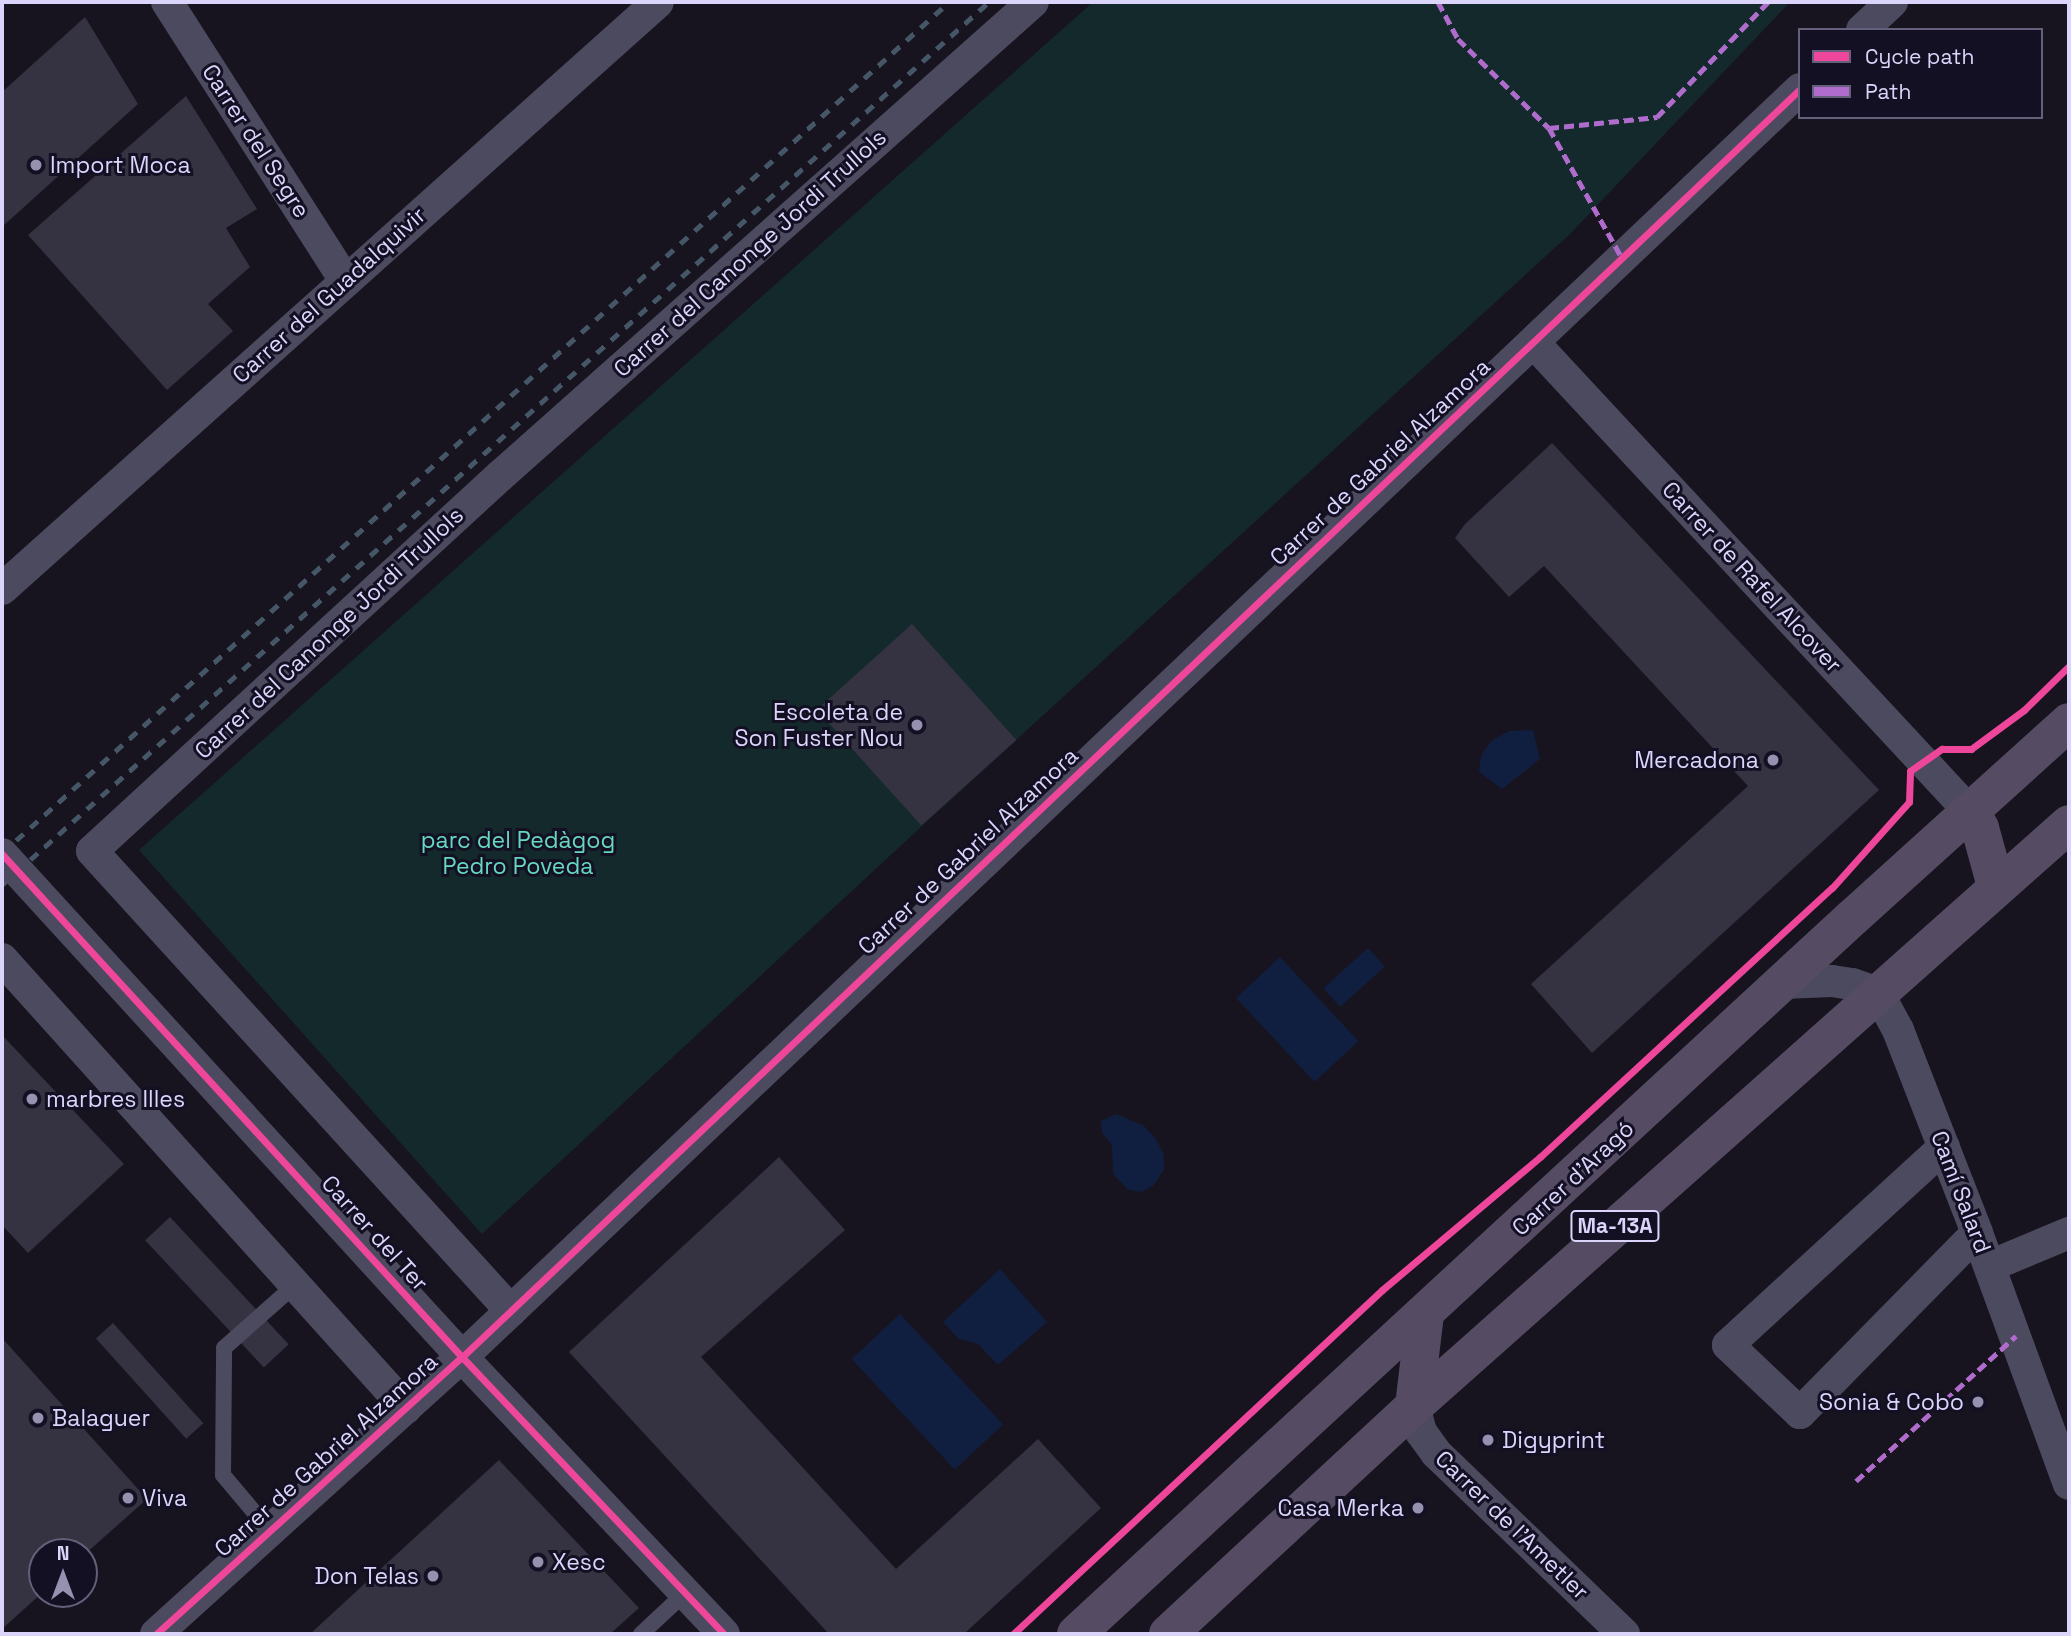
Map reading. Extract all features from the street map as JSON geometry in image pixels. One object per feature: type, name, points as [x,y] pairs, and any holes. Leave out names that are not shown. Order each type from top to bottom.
[{"type":"main road","name":"Carrer d'Aragó","points":[[1076,1634],[2069,722]]},
{"type":"main road","points":[[1969,811],[1983,837],[1996,886]]},
{"type":"main road","name":"Ma-13A","points":[[1168,1634],[1414,1406],[1996,886],[2069,824]]},
{"type":"main road","points":[[1414,1406],[1425,1314]]},
{"type":"street","name":"Carrer del Segre","points":[[167,2],[345,280]]},
{"type":"street","name":"Carrer del Guadalquivir","points":[[2,589],[658,2]]},
{"type":"street","name":"Carrer del Canonge Jordi Trullols","points":[[511,1311],[92,850],[500,476],[1032,2]]},
{"type":"street","points":[[1864,28],[1892,2]]},
{"type":"street","name":"Carrer de Gabriel Alzamora","points":[[156,1634],[511,1311],[1798,91]]},
{"type":"street","name":"Carrer de Rafel Alcover","points":[[1534,343],[1969,811]]},
{"type":"street","name":"Carrer del Ter","points":[[2,854],[462,1357],[724,1634]]},
{"type":"street","points":[[2,959],[406,1408]]},
{"type":"street","points":[[1784,984],[1832,981],[1852,984],[1878,993]]},
{"type":"street","name":"Camí Salard","points":[[1878,993],[1898,1030],[1944,1147],[2069,1484]]},
{"type":"street","points":[[1944,1147],[1728,1345],[1800,1413],[1977,1233]]},
{"type":"street","points":[[1990,1266],[2069,1233]]},
{"type":"street","name":"Carrer de l'Ametler","points":[[1414,1406],[1421,1432],[1436,1452],[1624,1634]]},
{"type":"lane","points":[[270,1531],[223,1475],[224,1348],[295,1285]]},
{"type":"lane","points":[[641,1634],[685,1593]]},
{"type":"green space","name":"parc del Pedàgog Pedro Poveda","points":[[1093,2],[1790,2],[1570,234],[922,826],[482,1234],[139,850]]},
{"type":"water","points":[[1533,730],[1540,759],[1502,789],[1479,772],[1481,756],[1491,741],[1509,731]]},
{"type":"water","points":[[1368,948],[1385,967],[1340,1007],[1323,988]]},
{"type":"water","points":[[1280,957],[1358,1041],[1315,1082],[1236,998]]},
{"type":"water","points":[[1116,1114],[1144,1126],[1156,1139],[1164,1155],[1164,1170],[1153,1186],[1141,1192],[1129,1190],[1113,1174],[1112,1145],[1102,1133],[1101,1121]]},
{"type":"water","points":[[1000,1269],[1047,1322],[998,1365],[978,1344],[959,1339],[943,1322]]},
{"type":"water","points":[[900,1314],[1003,1424],[955,1469],[852,1359]]},
{"type":"building","name":"Import Moca","points":[[85,17],[138,104],[2,227],[2,92]]},
{"type":"building","points":[[186,96],[257,209],[226,228],[250,267],[208,304],[233,331],[167,390],[28,235]]},
{"type":"building","points":[[1552,443],[1879,790],[1592,1053],[1531,984],[1748,786],[1544,566],[1509,597],[1455,538],[1465,524]]},
{"type":"building","name":"Escoleta de Son Fuster Nou","points":[[912,624],[1016,740],[921,826],[817,710]]},
{"type":"building","name":"marbres Illes","points":[[2,1035],[124,1164],[28,1253],[2,1225]]},
{"type":"building","points":[[779,1157],[845,1230],[701,1357],[896,1569],[1038,1439],[1101,1508],[964,1634],[829,1634],[569,1352]]},
{"type":"building","points":[[170,1217],[289,1344],[264,1367],[145,1240]]},
{"type":"building","points":[[113,1323],[203,1423],[186,1439],[96,1338]]},
{"type":"building","name":"Balaguer","points":[[2,1338],[147,1499],[98,1543],[98,1538],[28,1538],[28,1606],[2,1629]]},
{"type":"building","points":[[499,1460],[639,1608],[610,1634],[310,1634]]},
{"type":"railway","points":[[2,853],[949,2]]},
{"type":"railway","points":[[2,885],[989,2]]},
{"type":"marked path","points":[[1438,2],[1458,39],[1549,128],[1657,117],[1768,2]]},
{"type":"marked path","points":[[1549,128],[1622,258]]},
{"type":"marked path","points":[[1856,1481],[2016,1336]]},
{"type":"cycle path","points":[[156,1634],[462,1357],[1798,91]]},
{"type":"cycle path","points":[[1013,1634],[1382,1290],[1540,1157],[1832,888],[1909,802],[1910,771],[1942,749],[1971,749],[2024,710],[2069,666]]},
{"type":"cycle path","points":[[2,854],[462,1357],[724,1634]]},
{"type":"place","name":"Import Moca","points":[[36,165]]},
{"type":"place","name":"Escoleta de Son Fuster Nou","points":[[917,725]]},
{"type":"place","name":"Mercadona","points":[[1773,760]]},
{"type":"place","name":"marbres Illes","points":[[32,1099]]},
{"type":"place","name":"Sonia & Cobo","points":[[1978,1402]]},
{"type":"place","name":"Balaguer","points":[[38,1418]]},
{"type":"place","name":"Digyprint","points":[[1488,1440]]},
{"type":"place","name":"Viva","points":[[128,1498]]},
{"type":"place","name":"Casa Merka","points":[[1418,1508]]},
{"type":"place","name":"Xesc","points":[[538,1562]]},
{"type":"place","name":"Don Telas","points":[[433,1576]]}]
